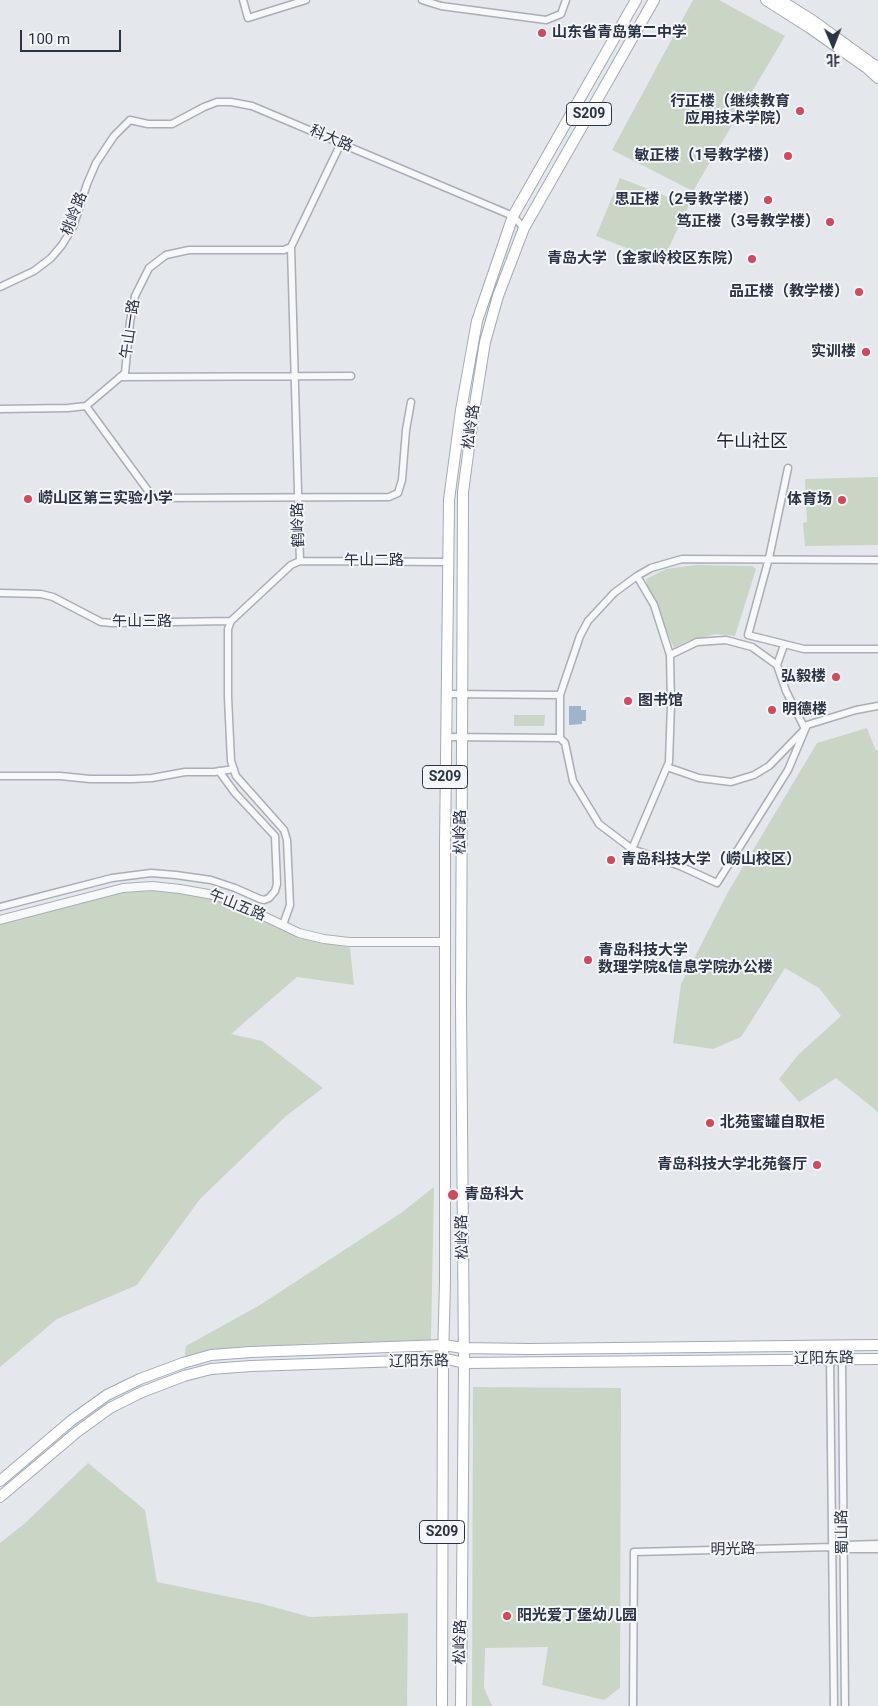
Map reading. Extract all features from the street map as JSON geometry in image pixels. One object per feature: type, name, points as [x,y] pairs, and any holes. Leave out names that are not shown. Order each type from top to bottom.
[{"type":"main road","name":"松岭路","points":[[442,1706],[442,1358],[444,1345],[446,694],[449,500],[461,410],[477,321],[512,216],[636,0]]},
{"type":"main road","name":"松岭路","points":[[461,1706],[464,1363],[461,1003],[463,492],[485,342],[498,296],[524,228],[654,0]]},
{"type":"main road","points":[[766,0],[810,28],[867,68],[878,78]]},
{"type":"main road","points":[[780,0],[812,20],[878,68]]},
{"type":"main road","name":"辽阳东路","points":[[0,1480],[72,1420],[107,1395],[140,1379],[183,1362],[211,1355],[444,1345],[464,1348],[529,1349],[878,1345]]},
{"type":"main road","name":"辽阳东路","points":[[0,1497],[77,1432],[110,1408],[142,1392],[184,1376],[211,1369],[251,1366],[402,1362],[442,1358],[464,1363],[878,1358]]},
{"type":"street","points":[[243,0],[248,18],[306,0]]},
{"type":"street","points":[[422,0],[441,6],[546,20],[561,14],[566,0]]},
{"type":"street","name":"科大路","points":[[130,120],[148,124],[172,124],[217,102],[231,102],[252,106],[512,216],[524,228]]},
{"type":"street","name":"桃岭路","points":[[0,287],[34,271],[51,258],[62,245],[73,227],[96,163],[114,136],[130,120]]},
{"type":"street","name":"鹤岭路","points":[[231,621],[292,565],[300,560],[291,247],[341,143]]},
{"type":"street","name":"午山一路","points":[[86,406],[125,373],[130,322],[135,296],[149,268],[166,255],[189,250],[284,250],[291,247]]},
{"type":"street","points":[[120,377],[351,376]]},
{"type":"street","points":[[0,409],[86,406],[149,492],[156,498],[389,497],[398,492],[402,480],[406,430],[412,402]]},
{"type":"street","points":[[788,468],[769,558],[748,635],[804,649],[878,649]]},
{"type":"street","points":[[670,655],[697,642],[726,640],[752,647],[776,665],[786,691],[805,729],[788,770],[717,883],[680,866],[632,849],[599,824],[572,781],[564,743],[560,738],[560,694],[580,636],[588,622],[614,593],[636,576],[651,568],[682,559],[878,560]]},
{"type":"street","name":"午山二路","points":[[300,560],[448,562]]},
{"type":"street","points":[[632,849],[669,762],[671,704],[670,655],[654,605],[636,576]]},
{"type":"street","name":"午山三路","points":[[0,593],[41,594],[53,597],[100,622],[231,621]]},
{"type":"street","points":[[231,621],[228,629],[228,697],[231,761],[236,776],[284,830],[287,840],[290,905],[283,925]]},
{"type":"street","points":[[776,665],[784,645]]},
{"type":"street","points":[[446,694],[560,694]]},
{"type":"street","points":[[667,768],[699,778],[731,782],[754,775],[769,766],[807,725],[856,710],[878,706]]},
{"type":"street","points":[[446,737],[560,738]]},
{"type":"street","points":[[0,776],[60,776],[90,780],[133,779],[152,778],[185,772],[234,769]]},
{"type":"street","points":[[0,907],[112,878],[151,874],[211,880],[260,899],[269,898],[275,891],[277,884],[275,836],[235,793],[219,771]]},
{"type":"street","name":"午山五路","points":[[0,920],[123,888],[152,886],[208,894],[230,900],[299,933],[316,937],[349,942],[445,942]]},
{"type":"street","name":"蜀山路","points":[[830,1359],[834,1706]]},
{"type":"street","name":"蜀山路","points":[[842,1359],[845,1706]]},
{"type":"street","name":"明光路","points":[[844,1547],[878,1544]]},
{"type":"street","name":"明光路","points":[[633,1706],[634,1552],[832,1547],[878,1549]]},
{"type":"green space","points":[[693,0],[719,0],[785,36],[693,191],[612,150]]},
{"type":"green space","points":[[620,178],[689,205],[662,262],[596,236]]},
{"type":"green space","name":"体育场","points":[[878,477],[878,545],[805,546],[803,523],[807,522],[805,479]]},
{"type":"green space","points":[[696,565],[752,566],[756,569],[735,636],[716,634],[688,641],[674,648],[647,586],[646,579],[666,569]]},
{"type":"green space","points":[[514,715],[545,715],[544,726],[514,726]]},
{"type":"green space","points":[[867,728],[875,749],[878,751],[878,1112],[836,1078],[799,1102],[779,1079],[799,1054],[841,1016],[819,988],[785,968],[741,1037],[713,1049],[673,1043],[681,984],[728,892],[817,743]]},
{"type":"green space","points":[[155,891],[198,895],[235,905],[267,923],[290,933],[318,942],[350,948],[354,985],[297,977],[231,1034],[262,1041],[323,1088],[286,1116],[200,1199],[137,1285],[57,1319],[0,1367],[0,924],[123,892]]},
{"type":"green space","points":[[434,1187],[431,1340],[299,1344],[185,1356],[186,1346],[260,1305],[401,1213]]},
{"type":"green space","points":[[473,1387],[621,1388],[620,1688],[604,1700],[542,1685],[548,1647],[485,1648],[484,1688],[492,1706],[472,1706]]},
{"type":"green space","points":[[88,1463],[145,1510],[157,1582],[259,1603],[310,1617],[408,1613],[407,1706],[0,1706],[0,1543],[24,1524]]},
{"type":"water","points":[[569,706],[581,706],[581,710],[586,710],[586,721],[582,721],[582,724],[569,725]]},
{"type":"place","name":"山东省青岛第二中学","points":[[542,33]]},
{"type":"place","name":"行正楼（继续教育 应用技术学院）","points":[[800,111]]},
{"type":"place","name":"敏正楼（1号教学楼）","points":[[788,156]]},
{"type":"place","name":"思正楼（2号教学楼）","points":[[768,200]]},
{"type":"place","name":"笃正楼（3号教学楼）","points":[[830,222]]},
{"type":"place","name":"青岛大学（金家岭校区东院）","points":[[752,259]]},
{"type":"place","name":"品正楼（教学楼）","points":[[859,292]]},
{"type":"place","name":"实训楼","points":[[866,352]]},
{"type":"place","name":"崂山区第三实验小学","points":[[28,499]]},
{"type":"place","name":"体育场","points":[[842,500]]},
{"type":"place","name":"弘毅楼","points":[[836,677]]},
{"type":"place","name":"图书馆","points":[[628,701]]},
{"type":"place","name":"明德楼","points":[[772,710]]},
{"type":"place","name":"青岛科技大学（崂山校区）","points":[[611,860]]},
{"type":"place","name":"青岛科技大学 数理学院&信息学院办公楼","points":[[588,960]]},
{"type":"place","name":"北苑蜜罐自取柜","points":[[710,1123]]},
{"type":"place","name":"青岛科技大学北苑餐厅","points":[[817,1165]]},
{"type":"place","name":"青岛科大","points":[[453,1195]]},
{"type":"place","name":"阳光爱丁堡幼儿园","points":[[507,1616]]},
{"type":"district","name":"午山社区","points":[[752,442]]}]
